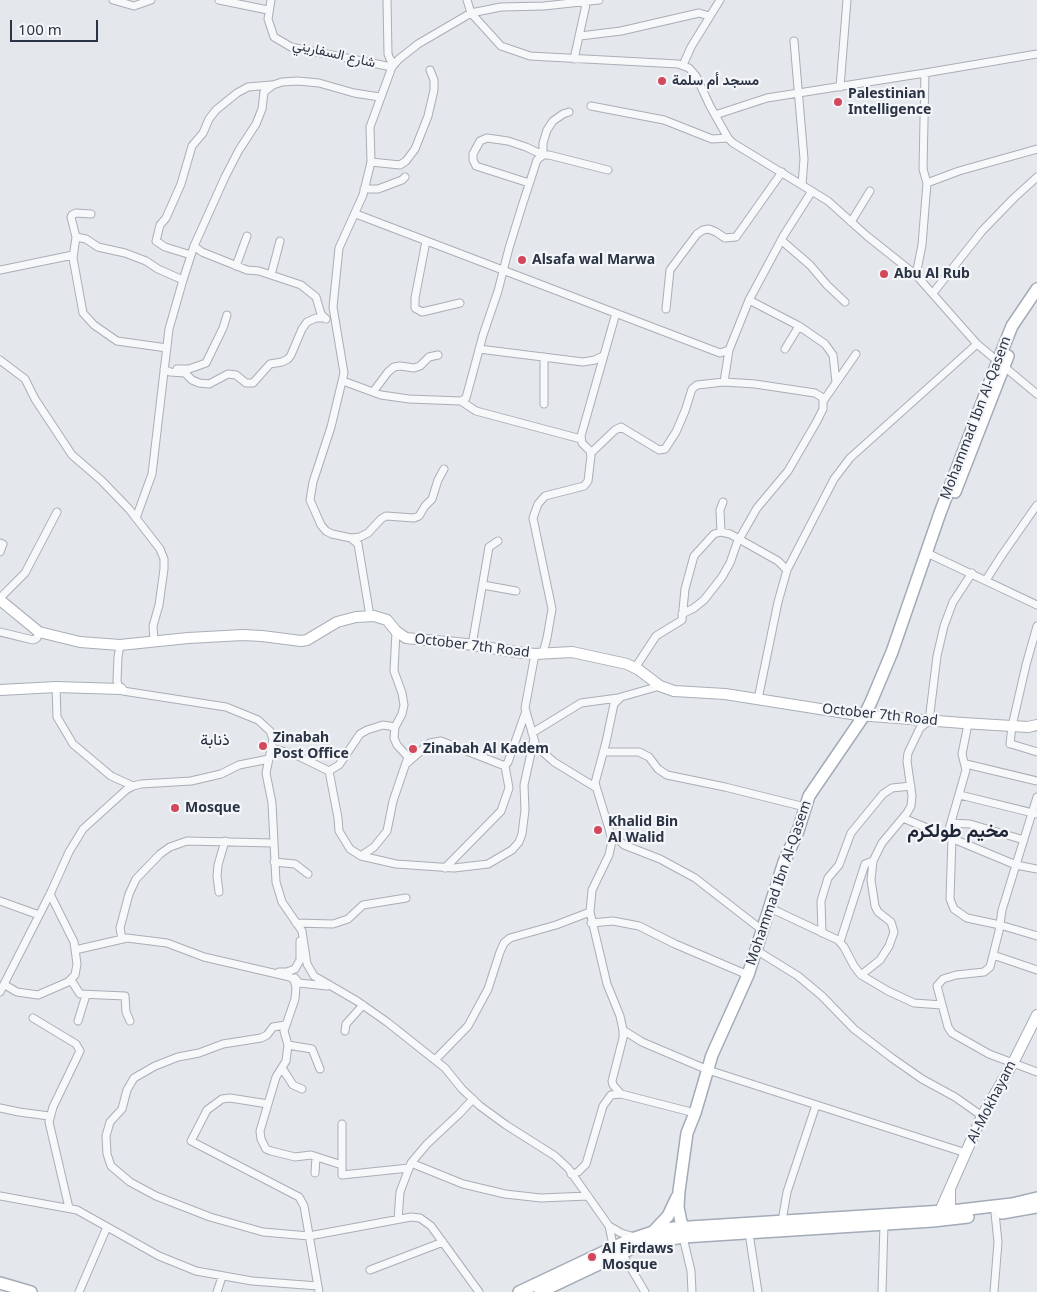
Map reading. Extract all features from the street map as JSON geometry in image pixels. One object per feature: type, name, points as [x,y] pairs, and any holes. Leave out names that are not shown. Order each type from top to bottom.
[{"type":"main road","name":"Mohammad Ibn Al-Qasem","points":[[695,1113],[718,1039],[748,975],[784,862],[798,831],[809,796],[820,777],[864,715],[892,652],[907,604],[927,553],[946,514],[1001,364],[1012,326],[1037,289]]},
{"type":"main road","name":"Mohammad Ibn Al-Qasem","points":[[1001,364],[1022,322],[1037,298]]},
{"type":"main road","points":[[684,1233],[679,1217],[679,1191],[687,1133],[695,1113]]},
{"type":"main road","points":[[684,1233],[684,1188],[695,1113]]},
{"type":"main road","points":[[653,1232],[668,1216],[679,1191]]},
{"type":"main road","points":[[519,1292],[636,1237],[653,1232],[749,1233],[884,1224],[1012,1204],[1037,1198]]},
{"type":"main road","points":[[540,1292],[637,1246],[709,1225],[946,1214],[995,1214],[1037,1207]]},
{"type":"main road","points":[[685,1215],[695,1222],[709,1225]]},
{"type":"main road","points":[[0,1283],[31,1292]]},
{"type":"main road","points":[[0,1290],[6,1292]]},
{"type":"street","points":[[113,0],[134,6],[151,0]]},
{"type":"street","points":[[219,0],[268,10],[271,0]]},
{"type":"street","points":[[388,0],[388,54],[393,65]]},
{"type":"street","points":[[467,0],[471,13],[501,46],[530,56],[683,65],[694,74],[728,138],[737,146],[828,201],[916,275],[977,344],[1037,394]]},
{"type":"street","points":[[444,469],[432,499],[419,516],[414,518],[386,516],[368,533],[360,537],[351,538],[326,531],[320,525],[310,500],[312,482],[331,427],[343,381],[343,362],[333,307],[340,248],[343,237],[356,214],[371,162],[370,128],[393,65],[418,44],[471,13],[501,7],[544,6],[599,0]]},
{"type":"street","points":[[683,65],[691,47],[720,0]]},
{"type":"street","points":[[840,87],[847,0]]},
{"type":"street","points":[[574,59],[587,1]]},
{"type":"street","name":"شارع السفاريني","points":[[268,10],[268,19],[274,37],[292,46],[393,65]]},
{"type":"street","points":[[580,36],[621,31],[699,13],[709,16]]},
{"type":"street","points":[[794,41],[804,159],[802,185]]},
{"type":"street","points":[[715,115],[767,98],[925,74],[1037,54]]},
{"type":"street","points":[[371,162],[400,165],[415,149],[426,122],[434,90],[434,80],[430,70]]},
{"type":"street","points":[[916,275],[922,245],[927,183],[923,169],[925,74]]},
{"type":"street","points":[[191,255],[165,247],[156,241],[160,225],[166,218],[181,184],[192,146],[216,110],[237,93],[248,87],[273,85],[282,82],[318,83],[380,98]]},
{"type":"street","points":[[136,518],[152,474],[169,330],[183,280],[194,246],[231,165],[256,124],[262,109],[264,92],[273,85]]},
{"type":"street","points":[[591,106],[664,120],[712,140],[728,138]]},
{"type":"street","points":[[461,401],[466,398],[479,349],[537,160],[542,155],[547,130],[553,121],[569,112]]},
{"type":"street","points":[[530,184],[477,167],[473,160],[473,152],[480,141],[487,138],[517,144],[542,155],[549,155],[608,170]]},
{"type":"street","points":[[927,183],[960,171],[1037,149]]},
{"type":"street","points":[[666,309],[670,270],[697,234],[709,229],[725,238],[736,237],[782,172]]},
{"type":"street","points":[[364,189],[378,189],[402,180],[405,177]]},
{"type":"street","points":[[933,293],[982,231],[1037,177]]},
{"type":"street","points":[[724,382],[729,350],[749,300],[781,240],[812,191]]},
{"type":"street","points":[[851,222],[870,191]]},
{"type":"street","points":[[91,214],[81,212],[72,215],[71,222],[76,238],[73,255],[83,313],[94,325],[117,341],[167,348]]},
{"type":"street","points":[[356,214],[717,353],[729,350]]},
{"type":"street","points":[[236,266],[246,236]]},
{"type":"street","points":[[76,238],[86,239],[98,247],[125,253],[146,261],[158,269],[183,280]]},
{"type":"street","points":[[781,240],[810,265],[845,302]]},
{"type":"street","points":[[271,275],[280,241]]},
{"type":"street","points":[[426,241],[415,298],[415,308],[422,312],[460,303]]},
{"type":"street","points":[[194,246],[202,252],[236,266],[294,282],[309,290],[318,300],[320,313],[325,318]]},
{"type":"street","points":[[0,270],[73,255]]},
{"type":"street","points":[[749,300],[798,326],[825,344],[833,355],[836,382]]},
{"type":"street","points":[[581,439],[616,313]]},
{"type":"street","points":[[164,368],[189,369],[206,363],[223,328],[226,315]]},
{"type":"street","points":[[164,368],[170,372],[185,373],[192,380],[199,383],[209,384],[228,374],[236,375],[246,383],[252,383],[258,379],[270,364],[282,362],[291,355],[307,322],[316,318],[325,318],[335,322]]},
{"type":"street","points":[[785,349],[798,326]]},
{"type":"street","points":[[758,699],[778,602],[788,570],[829,486],[844,464],[977,344]]},
{"type":"street","points":[[479,349],[585,362],[603,356]]},
{"type":"street","points":[[682,614],[699,604],[719,582],[730,563],[739,539],[757,508],[788,471],[823,409],[824,400],[856,354]]},
{"type":"street","points":[[373,392],[388,372],[395,367],[414,368],[420,366],[429,357],[438,355]]},
{"type":"street","points":[[544,357],[544,404]]},
{"type":"street","points":[[0,360],[25,379],[35,399],[72,455],[101,480],[158,545],[164,559],[164,569],[159,605],[153,626],[154,641]]},
{"type":"street","points":[[343,381],[373,392],[409,399],[461,401],[476,411],[581,439],[591,453]]},
{"type":"street","points":[[446,868],[501,811],[509,788],[505,766],[526,711],[539,653],[547,638],[552,610],[533,518],[538,504],[545,496],[587,484],[591,453],[615,430],[621,428],[659,450],[665,449],[676,432],[694,387],[698,385],[724,382],[755,384],[816,393],[824,400]]},
{"type":"street","points":[[721,532],[720,510],[723,502]]},
{"type":"street","points":[[986,580],[1016,534],[1037,507]]},
{"type":"street","points":[[57,512],[25,572],[0,599],[39,632],[80,642],[120,645],[243,635],[301,642],[338,622],[356,617],[370,616],[358,544],[351,538]]},
{"type":"street","points":[[635,668],[656,636],[682,620],[685,589],[694,556],[711,536],[721,532],[730,534],[778,561],[788,570]]},
{"type":"street","points":[[472,644],[489,547],[498,541]]},
{"type":"street","points":[[0,543],[3,544],[0,552]]},
{"type":"street","points":[[927,553],[1036,603]]},
{"type":"street","points":[[862,975],[880,960],[889,946],[894,929],[891,922],[878,912],[875,906],[871,880],[873,861],[882,844],[910,806],[911,786],[907,761],[908,753],[920,728],[929,720],[937,656],[944,626],[953,602],[972,573]]},
{"type":"street","points":[[483,585],[516,592]]},
{"type":"street","name":"October 7th Road","points":[[370,616],[387,620],[396,631],[406,638],[472,644],[516,652],[572,652],[627,664],[660,686],[674,691],[725,694],[813,709],[864,715],[968,724],[1028,727],[1037,725]]},
{"type":"street","points":[[1037,626],[1012,726],[1010,744],[1037,752]]},
{"type":"street","points":[[361,856],[374,847],[387,830],[393,801],[408,757],[395,742],[395,727],[402,714],[404,705],[394,671],[396,631]]},
{"type":"street","points":[[0,632],[33,640],[37,638],[39,632]]},
{"type":"street","points":[[120,645],[117,681],[121,689]]},
{"type":"street","points":[[329,771],[338,818],[338,831],[350,849],[361,856],[396,864],[446,868],[488,864],[517,845],[522,834],[525,810],[524,785],[533,736],[581,703],[618,698],[660,686]]},
{"type":"street","points":[[56,687],[57,717],[73,744],[111,776],[133,786],[191,781],[221,774],[239,765],[269,759]]},
{"type":"street","points":[[0,690],[56,687],[121,689],[130,692],[210,703],[241,712],[265,725],[273,740],[266,773],[272,803],[274,862],[278,893],[302,931],[307,964],[314,976]]},
{"type":"street","points":[[571,1174],[578,1172],[586,1164],[612,1081],[623,1038],[620,1016],[607,984],[591,923],[590,912],[592,890],[609,855],[612,841],[595,787],[613,706],[618,698]]},
{"type":"street","points":[[526,711],[536,746],[541,752],[595,787]]},
{"type":"street","points":[[968,724],[962,754],[966,770],[951,823],[950,898],[952,905],[956,911],[966,918],[1000,925],[1037,936]]},
{"type":"street","points":[[329,771],[339,765],[360,734],[383,725],[395,727]]},
{"type":"street","points":[[404,766],[430,743],[440,741],[505,766]]},
{"type":"street","points":[[272,748],[296,755],[329,771]]},
{"type":"street","points":[[603,752],[639,752],[650,757],[658,769],[667,775],[805,807]]},
{"type":"street","points":[[966,764],[1037,781]]},
{"type":"street","points":[[0,992],[50,894],[69,852],[83,829],[133,786]]},
{"type":"street","points":[[822,933],[821,901],[828,878],[839,865],[851,833],[883,794],[892,788],[911,786]]},
{"type":"street","points":[[960,795],[1035,813]]},
{"type":"street","points":[[1037,798],[1035,813],[1024,840],[1002,910],[990,967],[987,971],[956,975],[940,980],[937,989],[948,1027],[952,1033],[989,1054],[1037,1072]]},
{"type":"street","points":[[903,818],[1016,865],[1037,869]]},
{"type":"street","points":[[951,823],[970,824],[1024,840]]},
{"type":"street","points":[[610,832],[624,845],[660,859],[695,878],[762,930]]},
{"type":"street","points":[[122,939],[120,928],[129,894],[136,879],[160,854],[170,847],[187,841],[273,843]]},
{"type":"street","points":[[220,892],[217,876],[224,841]]},
{"type":"street","points":[[840,942],[865,864],[873,861]]},
{"type":"street","points":[[274,862],[295,864],[308,874]]},
{"type":"street","points":[[4,985],[17,992],[38,995],[71,980],[75,975],[77,968],[72,938],[50,894]]},
{"type":"street","points":[[296,923],[333,924],[348,919],[363,905],[406,898]]},
{"type":"street","points":[[0,901],[39,915]]},
{"type":"street","points":[[770,908],[840,942],[854,966],[862,975],[888,991],[914,1003],[942,1005]]},
{"type":"street","points":[[435,1060],[468,1026],[488,989],[504,943],[510,938],[556,925],[590,912]]},
{"type":"street","points":[[591,923],[613,921],[639,926],[675,944],[748,975]]},
{"type":"street","points":[[258,970],[287,972],[295,969],[301,953],[301,942],[296,923]]},
{"type":"street","points":[[75,950],[127,938],[168,943],[204,957],[290,977],[294,980],[296,987],[294,1002]]},
{"type":"street","points":[[756,950],[798,976],[822,996],[854,1030],[892,1058],[982,1116]]},
{"type":"street","points":[[993,955],[1037,970]]},
{"type":"street","points":[[334,988],[297,981],[295,977],[296,972],[304,969],[363,1005],[387,1022],[445,1068],[473,1099],[506,1125],[554,1156],[571,1174],[609,1226],[612,1235],[610,1249]]},
{"type":"street","points":[[71,980],[80,994],[125,996],[126,1012],[130,1021]]},
{"type":"street","points":[[309,983],[304,986],[294,1002],[285,1024],[284,1035],[288,1045],[286,1061],[276,1078],[260,1132],[262,1142],[266,1149],[271,1152],[295,1157],[311,1155],[342,1164]]},
{"type":"street","points":[[78,1021],[86,995]]},
{"type":"street","points":[[345,1032],[346,1024],[363,1005]]},
{"type":"street","name":"Al-Mokhayam","points":[[946,1214],[950,1189],[982,1116],[1013,1063],[1037,1015]]},
{"type":"street","points":[[33,1018],[76,1044],[80,1051],[48,1122],[70,1208]]},
{"type":"street","points":[[285,1024],[272,1027],[267,1035],[262,1038],[223,1044],[199,1053],[178,1057],[155,1066],[134,1078],[127,1090],[122,1109],[110,1122],[106,1136],[107,1154],[111,1166],[120,1175],[140,1188],[165,1200],[210,1218],[263,1232],[310,1236],[411,1217],[424,1219],[479,1292]]},
{"type":"street","points":[[623,1030],[642,1042],[708,1070],[966,1153]]},
{"type":"street","points":[[288,1045],[312,1049],[320,1069]]},
{"type":"street","points":[[282,1068],[293,1084],[302,1089]]},
{"type":"street","points":[[612,1081],[621,1094]]},
{"type":"street","points":[[603,1106],[611,1095],[621,1094],[695,1113]]},
{"type":"street","points":[[0,1196],[76,1210],[176,1264],[196,1271],[222,1277],[318,1289],[304,1206],[299,1198],[191,1141],[207,1110],[222,1099],[230,1098],[268,1104]]},
{"type":"street","points":[[398,1219],[400,1192],[410,1165],[427,1144],[473,1099]]},
{"type":"street","points":[[782,1221],[787,1192],[816,1105]]},
{"type":"street","points":[[0,1108],[50,1116]]},
{"type":"street","points":[[342,1124],[342,1175],[410,1165],[463,1184],[505,1194],[541,1198],[588,1196]]},
{"type":"street","points":[[315,1173],[316,1157]]},
{"type":"street","points":[[994,1292],[998,1242],[995,1214]]},
{"type":"street","points":[[882,1292],[884,1224]]},
{"type":"street","points":[[609,1226],[621,1233],[636,1237]]},
{"type":"street","points":[[80,1292],[106,1227]]},
{"type":"street","points":[[684,1233],[692,1292]]},
{"type":"street","points":[[749,1233],[758,1292]]},
{"type":"street","points":[[370,1270],[442,1242]]},
{"type":"street","points":[[622,1253],[645,1292]]},
{"type":"street","points":[[218,1292],[222,1277]]},
{"type":"place","name":"مسجد أم سلمة","points":[[662,81]]},
{"type":"place","name":"Palestinian Intelligence","points":[[838,102]]},
{"type":"place","name":"Alsafa wal Marwa","points":[[522,260]]},
{"type":"place","name":"Abu Al Rub","points":[[884,274]]},
{"type":"place","name":"Zinabah Post Office","points":[[263,746]]},
{"type":"place","name":"Zinabah Al Kadem","points":[[413,749]]},
{"type":"place","name":"Mosque","points":[[175,808]]},
{"type":"place","name":"Khalid Bin Al Walid","points":[[598,830]]},
{"type":"place","name":"Al Firdaws Mosque","points":[[592,1257]]},
{"type":"district","name":"ذنابة","points":[[215,740]]},
{"type":"district","name":"مخيم طولكرم","points":[[958,832]]}]
